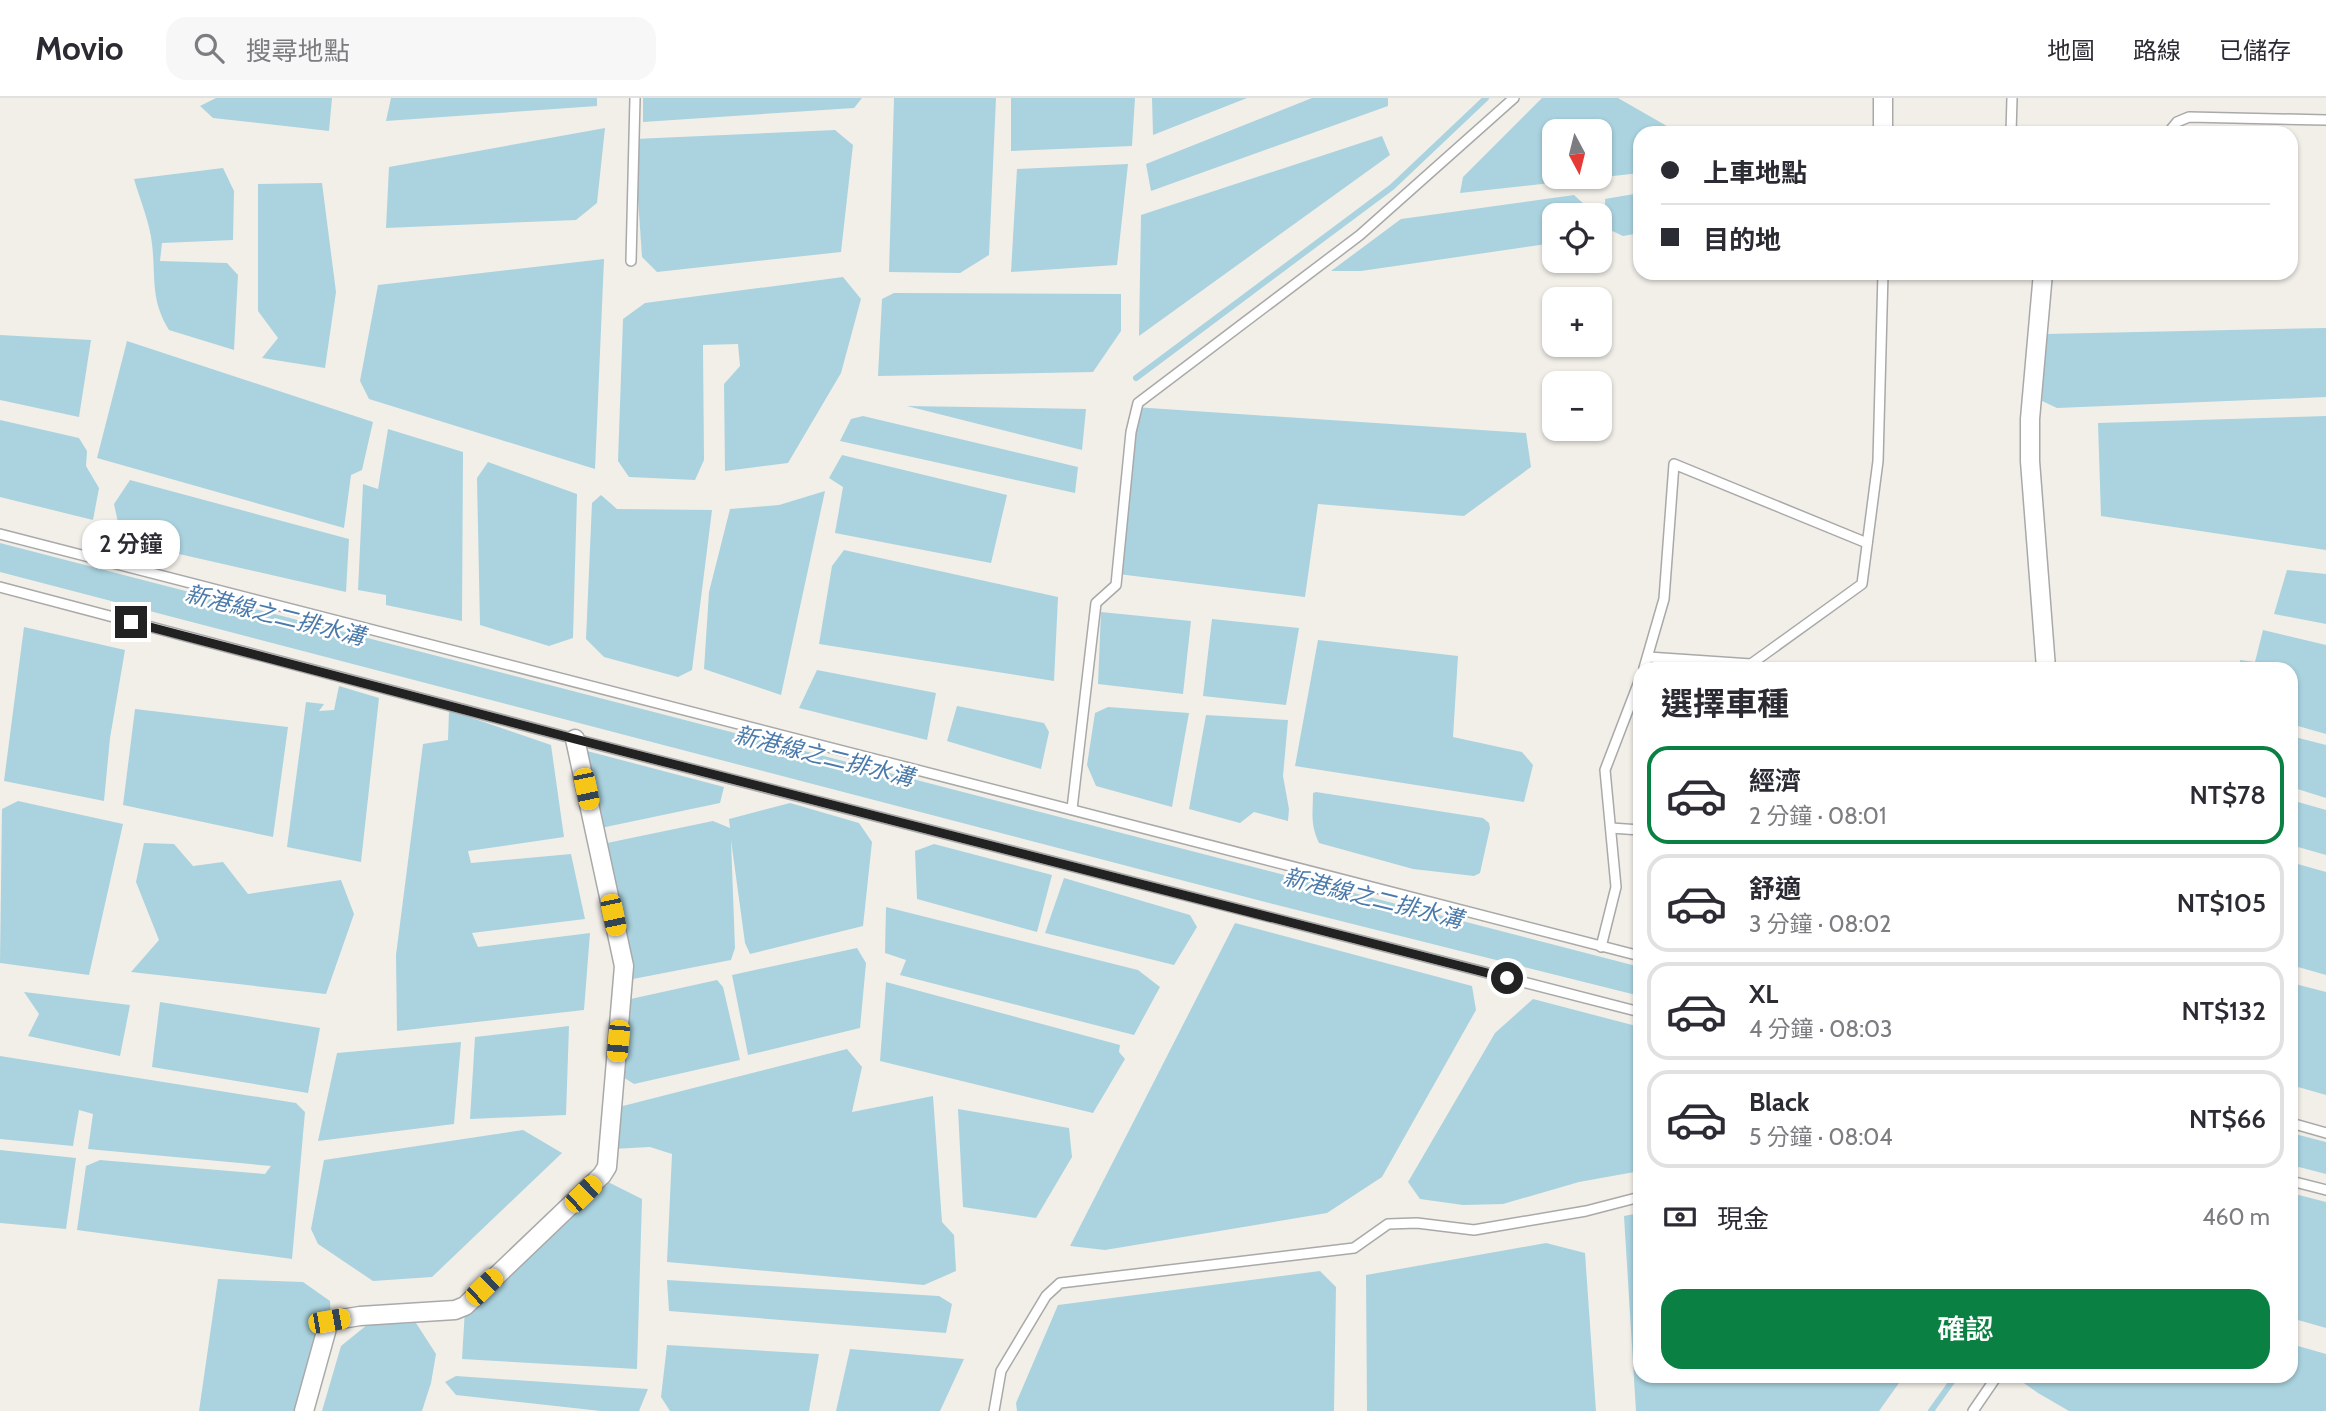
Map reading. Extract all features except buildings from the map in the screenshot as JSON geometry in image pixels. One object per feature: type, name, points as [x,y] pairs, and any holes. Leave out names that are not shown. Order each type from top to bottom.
[{"type":"street","points":[[1883,98],[1883,126]]},
{"type":"street","points":[[2042,280],[2030,419],[2030,461],[2046,662]]},
{"type":"street","points":[[304,1411],[329,1321],[360,1316],[455,1310],[465,1306],[602,1175],[607,1167],[624,966],[575,739]]},
{"type":"lane","points":[[631,261],[635,98]]},
{"type":"lane","points":[[1072,809],[1096,603],[1116,585],[1131,432],[1138,403],[1360,234],[1514,98]]},
{"type":"lane","points":[[2011,126],[2012,98]]},
{"type":"lane","points":[[2174,126],[2189,117],[2326,120]]},
{"type":"lane","points":[[1758,662],[1862,584],[1878,461],[1883,280]]},
{"type":"lane","points":[[1646,662],[1664,599],[1674,464],[1867,543]]},
{"type":"lane","points":[[0,534],[1633,954]]},
{"type":"lane","points":[[0,587],[575,739],[1633,1010]]},
{"type":"lane","points":[[1648,657],[1706,662]]},
{"type":"lane","points":[[1601,947],[1616,887],[1605,770],[1633,697]]},
{"type":"lane","points":[[1611,828],[1633,830]]},
{"type":"lane","points":[[2298,1125],[2326,1133]]},
{"type":"lane","points":[[2298,1183],[2326,1190]]},
{"type":"lane","points":[[994,1411],[1002,1371],[1046,1296],[1060,1283],[1354,1248],[1388,1224],[1416,1223],[1474,1230],[1586,1211],[1633,1198]]},
{"type":"lane","points":[[1973,1411],[1992,1383]]},
{"type":"water","points":[[216,98],[332,98],[329,131],[213,118],[200,106]]},
{"type":"water","points":[[391,98],[597,98],[597,106],[386,121]]},
{"type":"water","points":[[643,98],[862,98],[854,108],[643,122]]},
{"type":"water","points":[[894,98],[996,98],[989,255],[960,273],[889,272]]},
{"type":"water","points":[[1011,98],[1135,98],[1132,146],[1011,151]]},
{"type":"water","points":[[1152,98],[1247,98],[1153,135]]},
{"type":"water","points":[[1312,98],[1388,98],[1388,106],[1151,191],[1146,164]]},
{"type":"water","points":[[1542,98],[1618,98],[1667,126],[1633,126],[1633,174],[1612,176],[1612,119],[1542,119],[1542,184],[1460,193],[1463,177]]},
{"type":"water","points":[[605,128],[597,203],[576,220],[386,228],[389,167]]},
{"type":"water","points":[[835,130],[853,145],[841,252],[657,272],[642,257],[634,139]]},
{"type":"water","points":[[1382,136],[1390,155],[1139,336],[1141,215]]},
{"type":"water","points":[[1128,164],[1117,265],[1011,272],[1017,169]]},
{"type":"water","points":[[223,168],[234,191],[233,240],[162,243],[160,261],[227,263],[238,275],[234,350],[169,330],[156,298],[151,236],[134,179]]},
{"type":"water","points":[[322,183],[336,292],[325,368],[262,358],[278,338],[258,311],[258,184]]},
{"type":"water","points":[[1633,194],[1633,234],[1623,236],[1612,231],[1612,203],[1605,203],[1605,199]]},
{"type":"water","points":[[1574,195],[1583,203],[1542,203],[1542,245],[1361,271],[1331,271],[1401,219]]},
{"type":"water","points":[[604,259],[595,469],[369,399],[360,381],[378,285]]},
{"type":"water","points":[[843,277],[861,299],[841,373],[788,463],[725,471],[724,384],[740,366],[738,344],[703,345],[704,460],[695,480],[629,477],[618,461],[623,319],[645,303]]},
{"type":"water","points":[[894,293],[1121,294],[1121,331],[1093,372],[878,376],[882,299]]},
{"type":"water","points":[[2326,328],[2326,397],[2057,408],[2042,401],[2046,334]]},
{"type":"water","points":[[0,335],[91,340],[79,417],[0,400]]},
{"type":"water","points":[[127,341],[373,422],[362,470],[351,475],[344,528],[97,458]]},
{"type":"water","points":[[907,406],[1086,409],[1082,450]]},
{"type":"water","points":[[1134,407],[1526,433],[1531,467],[1464,516],[1318,504],[1305,597],[1118,574]]},
{"type":"water","points":[[863,416],[1078,467],[1075,493],[840,441],[851,419]]},
{"type":"water","points":[[2326,416],[2326,550],[2101,516],[2098,423]]},
{"type":"water","points":[[0,420],[79,438],[87,451],[86,466],[99,488],[93,520],[0,497]]},
{"type":"water","points":[[388,429],[463,452],[462,621],[386,605],[386,595],[358,590],[363,484],[378,489]]},
{"type":"water","points":[[842,455],[1007,495],[991,563],[835,533],[843,487],[829,478]]},
{"type":"water","points":[[488,462],[577,494],[573,638],[549,646],[480,625],[477,478]]},
{"type":"water","points":[[130,480],[349,539],[346,592],[122,541],[114,504]]},
{"type":"water","points":[[825,491],[781,695],[704,669],[709,592],[730,509],[779,505]]},
{"type":"water","points":[[601,495],[617,509],[712,510],[692,670],[678,677],[604,657],[586,639],[592,503]]},
{"type":"water","name":"新港線之二排水溝","points":[[0,543],[1633,965],[1633,994],[1273,904],[0,572]]},
{"type":"water","points":[[844,550],[1058,597],[1054,681],[819,644],[832,566]]},
{"type":"water","points":[[2287,570],[2326,574],[2326,624],[2274,614]]},
{"type":"water","points":[[1101,612],[1191,621],[1183,694],[1098,684]]},
{"type":"water","points":[[1212,619],[1299,628],[1286,705],[1203,696]]},
{"type":"water","points":[[24,627],[125,650],[110,738],[104,801],[4,781]]},
{"type":"water","points":[[2263,630],[2326,645],[2326,734],[2298,726],[2298,662],[2255,662]]},
{"type":"water","points":[[1318,640],[1458,656],[1453,737],[1522,752],[1533,765],[1524,802],[1295,766]]},
{"type":"water","points":[[817,670],[936,693],[927,740],[799,708]]},
{"type":"water","points":[[339,686],[379,698],[361,862],[287,847],[306,702],[324,704],[319,711],[334,710]]},
{"type":"water","points":[[957,706],[1044,723],[1049,732],[1041,769],[947,741]]},
{"type":"water","points":[[1108,707],[1189,713],[1172,807],[1096,786],[1087,765],[1095,713]]},
{"type":"water","points":[[135,709],[288,727],[273,837],[123,805]]},
{"type":"water","points":[[449,710],[551,745],[564,837],[468,851],[471,863],[571,854],[585,919],[472,933],[478,947],[590,933],[584,1010],[397,1031],[396,955],[423,744],[448,740]]},
{"type":"water","points":[[1206,715],[1288,720],[1283,776],[1289,809],[1288,821],[1254,812],[1240,823],[1189,809]]},
{"type":"water","points":[[2298,738],[2326,745],[2326,798],[2298,789]]},
{"type":"water","points":[[587,751],[724,787],[720,803],[596,829],[581,762]]},
{"type":"water","points":[[1313,793],[1483,818],[1490,828],[1480,873],[1474,876],[1413,869],[1319,843],[1313,818]]},
{"type":"water","points":[[18,801],[123,824],[89,975],[0,963],[2,809]]},
{"type":"water","points":[[2298,802],[2326,810],[2326,855],[2298,847]]},
{"type":"water","points":[[790,803],[859,823],[872,842],[863,926],[750,954],[745,943],[731,840],[735,948],[731,960],[633,979],[607,843],[713,821],[730,828],[729,819]]},
{"type":"water","points":[[144,843],[174,844],[193,866],[223,862],[248,894],[341,880],[354,914],[326,994],[131,972],[159,940],[136,882]]},
{"type":"water","points":[[934,844],[1052,875],[1037,932],[917,899],[915,851]]},
{"type":"water","points":[[2298,864],[2326,872],[2326,975],[2298,967]]},
{"type":"water","points":[[1064,878],[1190,915],[1197,927],[1174,965],[1045,933]]},
{"type":"water","points":[[886,907],[1138,970],[1160,987],[1134,1035],[900,975],[906,960],[885,953]]},
{"type":"water","points":[[1235,923],[1472,986],[1476,1010],[1382,1177],[1327,1213],[1105,1250],[1070,1246]]},
{"type":"water","points":[[857,948],[866,963],[860,1028],[748,1055],[732,975]]},
{"type":"water","points":[[717,980],[723,987],[740,1060],[634,1084],[615,1072],[626,1000]]},
{"type":"water","points":[[886,982],[1120,1045],[1119,1052],[1125,1059],[1093,1113],[880,1061]]},
{"type":"water","points":[[2298,985],[2326,992],[2326,1095],[2298,1087]]},
{"type":"water","points":[[24,992],[130,1005],[120,1056],[28,1036],[39,1014]]},
{"type":"water","points":[[1533,999],[1633,1025],[1633,1172],[1579,1182],[1503,1204],[1463,1205],[1420,1199],[1408,1182],[1495,1033]]},
{"type":"water","points":[[160,1002],[320,1028],[308,1093],[152,1067]]},
{"type":"water","points":[[569,1026],[566,1115],[470,1119],[475,1037]]},
{"type":"water","points":[[461,1042],[454,1124],[318,1141],[337,1053]]},
{"type":"water","points":[[847,1049],[862,1067],[852,1112],[933,1096],[942,1222],[954,1235],[956,1271],[924,1285],[667,1262],[672,1154],[650,1147],[612,1149],[611,1109]]},
{"type":"water","points":[[0,1056],[296,1103],[305,1112],[292,1259],[77,1230],[86,1166],[100,1160],[265,1174],[271,1166],[88,1149],[93,1114],[79,1110],[73,1146],[0,1139]]},
{"type":"water","points":[[958,1109],[1069,1128],[1072,1157],[1036,1218],[963,1207]]},
{"type":"water","points":[[523,1130],[562,1153],[432,1277],[373,1281],[318,1244],[311,1229],[324,1160]]},
{"type":"water","points":[[2298,1135],[2326,1142],[2326,1174],[2298,1167]]},
{"type":"water","points":[[0,1150],[76,1158],[66,1229],[0,1223]]},
{"type":"water","points":[[606,1181],[642,1199],[637,1369],[462,1359],[465,1309]]},
{"type":"water","points":[[2298,1195],[2326,1202],[2326,1328],[2298,1320]]},
{"type":"water","points":[[1633,1214],[1633,1362],[1624,1216]]},
{"type":"water","points":[[1546,1243],[1585,1253],[1596,1411],[1367,1411],[1366,1275]]},
{"type":"water","points":[[1320,1271],[1336,1287],[1334,1411],[1017,1411],[1016,1403],[1058,1305]]},
{"type":"water","points":[[218,1279],[303,1282],[330,1301],[331,1319],[302,1411],[199,1411]]},
{"type":"water","points":[[667,1280],[939,1296],[952,1304],[946,1333],[669,1311]]},
{"type":"water","points":[[416,1323],[436,1354],[422,1411],[322,1411],[341,1346],[367,1325]]},
{"type":"water","points":[[667,1345],[819,1354],[809,1411],[670,1411],[661,1397]]},
{"type":"water","points":[[2298,1346],[2326,1354],[2326,1411],[2069,1411],[2024,1383],[2298,1383]]},
{"type":"water","points":[[850,1349],[964,1359],[940,1411],[836,1411]]},
{"type":"water","points":[[456,1376],[648,1389],[639,1411],[601,1411],[456,1395],[445,1382]]},
{"type":"water","points":[[1634,1383],[1899,1383],[1879,1411],[1636,1411]]},
{"type":"waterway","points":[[1136,378],[1392,187],[1486,98]]},
{"type":"waterway","points":[[1931,1411],[1951,1383]]},
{"type":"route","points":[[131,622],[1507,978]]}]
